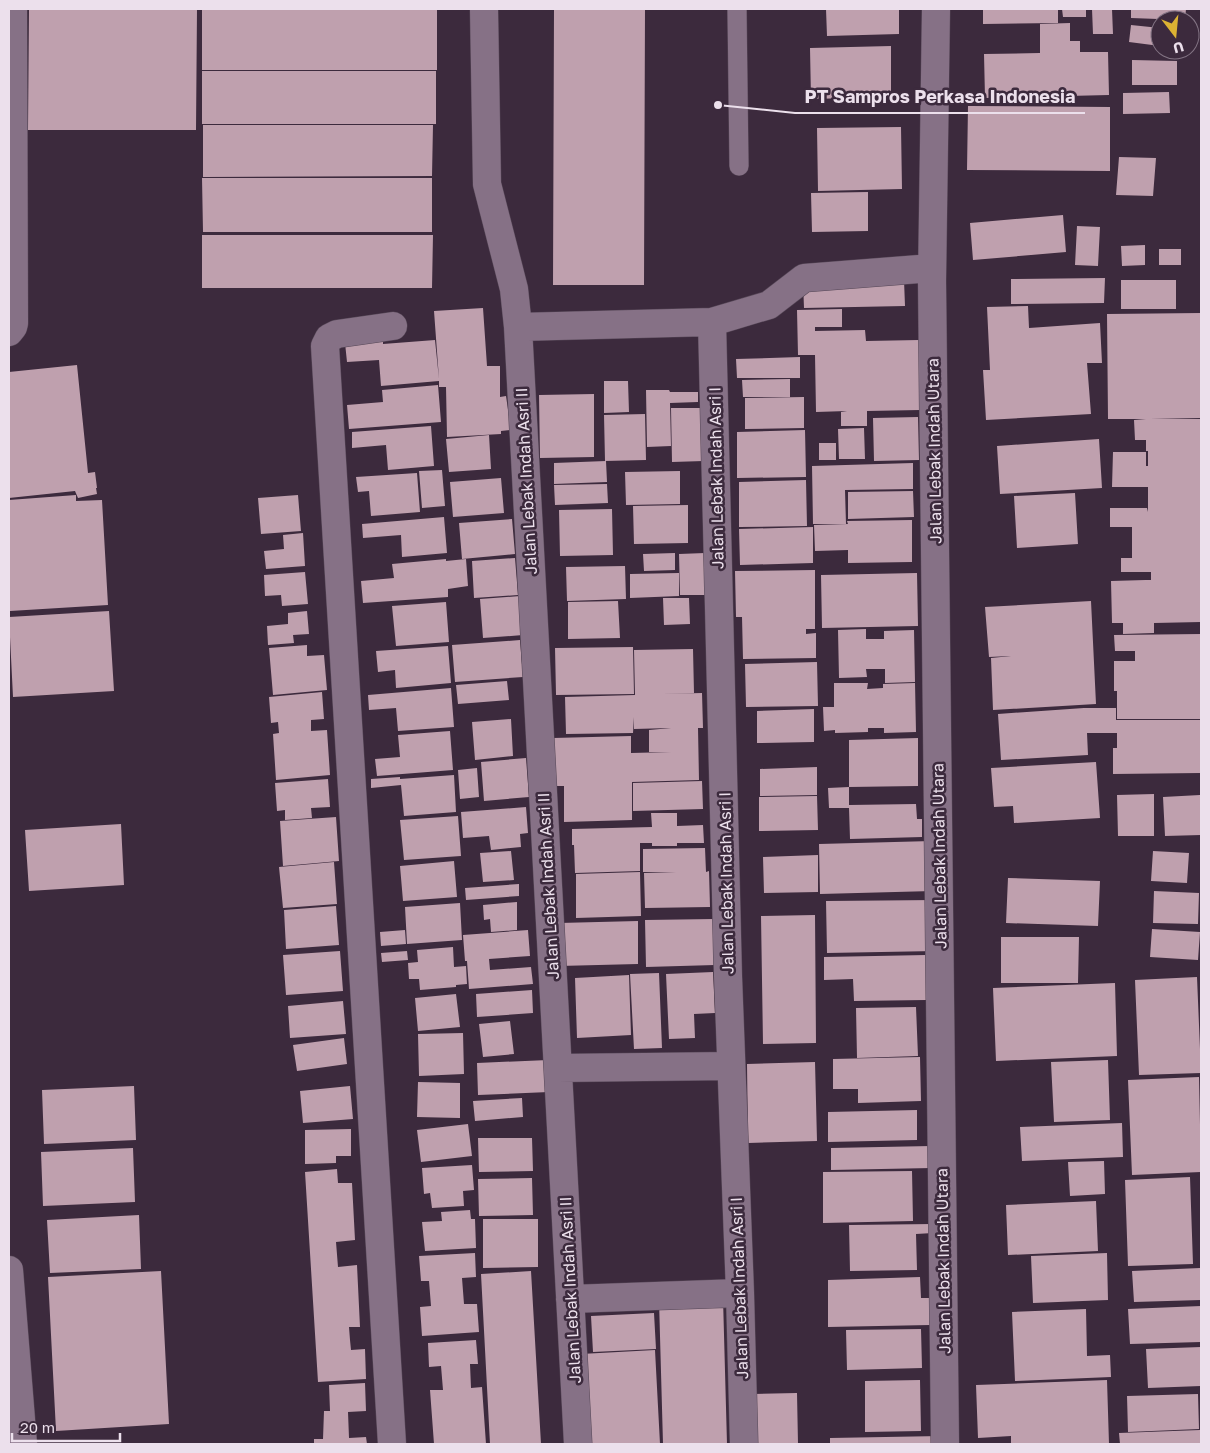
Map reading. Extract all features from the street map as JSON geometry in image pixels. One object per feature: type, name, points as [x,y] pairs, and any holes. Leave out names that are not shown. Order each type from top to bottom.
[{"type":"street","points":[[9,332],[14,323],[13,9]]},
{"type":"street","name":"Jalan Lebak Indah Asri II","points":[[484,9],[487,184],[514,289],[518,327],[578,1444]]},
{"type":"street","name":"Jalan Lebak Indah Utara","points":[[936,9],[932,268],[945,1444]]},
{"type":"street","points":[[518,327],[712,322],[769,305],[804,278],[932,268]]},
{"type":"street","name":"Jalan Lebak Indah Asri I","points":[[712,322],[728,976],[744,1444]]},
{"type":"street","points":[[392,1444],[325,346],[329,338],[337,334],[393,326]]},
{"type":"street","points":[[558,1068],[731,1066]]},
{"type":"street","points":[[9,1270],[23,1444]]},
{"type":"street","points":[[570,1299],[740,1293]]},
{"type":"lane","points":[[737,9],[739,166]]},
{"type":"building","points":[[29,9],[197,9],[196,130],[28,130]]},
{"type":"building","points":[[202,9],[437,9],[437,70],[202,70]]},
{"type":"building","points":[[554,9],[645,9],[644,285],[553,285]]},
{"type":"building","points":[[826,9],[899,9],[899,34],[827,36]]},
{"type":"building","points":[[983,9],[1058,9],[1058,23],[983,24]]},
{"type":"building","points":[[1062,9],[1086,9],[1086,17],[1063,17]]},
{"type":"building","points":[[1092,9],[1112,9],[1113,34],[1093,34]]},
{"type":"building","points":[[1131,9],[1186,9],[1150,10],[1150,19],[1131,18]]},
{"type":"building","points":[[1070,23],[1070,41],[1080,41],[1080,52],[1108,52],[1109,95],[985,98],[984,54],[1040,53],[1040,24]]},
{"type":"building","points":[[1131,25],[1150,27],[1150,45],[1129,42]]},
{"type":"building","points":[[891,46],[891,99],[851,101],[851,98],[811,99],[810,48]]},
{"type":"building","points":[[1132,60],[1177,61],[1177,85],[1132,85]]},
{"type":"building","points":[[202,71],[436,71],[436,124],[202,124]]},
{"type":"building","points":[[1169,92],[1170,113],[1123,114],[1123,93]]},
{"type":"building","points":[[968,106],[1110,107],[1110,171],[967,170]]},
{"type":"building","points":[[203,125],[433,125],[432,176],[203,177]]},
{"type":"building","points":[[901,127],[902,189],[818,191],[817,128]]},
{"type":"building","points":[[1119,157],[1156,158],[1153,196],[1116,195]]},
{"type":"building","points":[[202,178],[432,178],[432,232],[203,232]]},
{"type":"building","points":[[868,192],[868,231],[812,232],[811,193]]},
{"type":"building","points":[[1063,215],[1066,252],[973,260],[970,223]]},
{"type":"building","points":[[1077,226],[1100,227],[1098,266],[1075,265]]},
{"type":"building","points":[[202,235],[433,235],[432,288],[202,288]]},
{"type":"building","points":[[1145,245],[1145,265],[1122,266],[1121,246]]},
{"type":"building","points":[[1159,249],[1181,249],[1181,265],[1159,265]]},
{"type":"building","points":[[1105,278],[1104,303],[1011,304],[1011,279]]},
{"type":"building","points":[[904,280],[905,306],[804,308],[803,282]]},
{"type":"building","points":[[1121,280],[1176,280],[1176,309],[1121,309]]},
{"type":"building","points":[[1028,306],[1029,328],[1100,323],[1102,363],[1087,363],[1091,414],[986,420],[983,370],[990,370],[987,307]]},
{"type":"building","points":[[483,308],[487,366],[500,366],[500,397],[506,396],[511,430],[501,431],[501,434],[447,437],[446,387],[439,387],[439,381],[381,386],[379,360],[347,362],[345,343],[383,339],[383,344],[435,340],[439,379],[434,311]]},
{"type":"building","points":[[842,309],[842,327],[815,327],[815,331],[865,330],[866,341],[919,340],[920,410],[867,411],[867,426],[841,426],[841,412],[847,411],[816,412],[815,355],[798,355],[797,310]]},
{"type":"building","points":[[1201,313],[1201,418],[1150,419],[1201,419],[1201,622],[1154,623],[1154,633],[1123,634],[1123,623],[1112,623],[1111,581],[1151,580],[1151,572],[1121,572],[1121,558],[1132,558],[1132,527],[1110,527],[1110,508],[1147,508],[1148,512],[1148,487],[1112,487],[1113,452],[1146,452],[1146,466],[1148,466],[1148,451],[1146,451],[1146,440],[1135,440],[1134,420],[1146,419],[1108,419],[1107,314]]},
{"type":"building","points":[[800,357],[800,378],[737,378],[736,359]]},
{"type":"building","points":[[77,365],[88,473],[95,472],[97,494],[78,498],[75,491],[9,498],[9,372]]},
{"type":"building","points":[[790,379],[790,397],[743,397],[742,380]]},
{"type":"building","points":[[604,381],[628,381],[629,412],[604,413]]},
{"type":"building","points":[[438,385],[441,422],[349,429],[347,405],[383,402],[382,390]]},
{"type":"building","points":[[646,390],[698,392],[698,402],[670,403],[671,446],[647,447]]},
{"type":"building","points":[[594,394],[594,457],[540,458],[539,395]]},
{"type":"building","points":[[804,397],[804,428],[745,429],[745,398]]},
{"type":"building","points":[[671,408],[702,408],[704,461],[672,462]]},
{"type":"building","points":[[645,414],[646,460],[605,461],[604,415]]},
{"type":"building","points":[[918,417],[919,460],[874,461],[873,418]]},
{"type":"building","points":[[431,426],[434,466],[388,470],[386,445],[352,448],[352,432]]},
{"type":"building","points":[[864,428],[865,459],[839,459],[838,429]]},
{"type":"building","points":[[805,430],[806,477],[737,478],[737,432]]},
{"type":"building","points":[[489,435],[491,469],[449,472],[446,439]]},
{"type":"building","points":[[1099,439],[1102,488],[1000,494],[997,446]]},
{"type":"building","points":[[819,443],[836,443],[836,460],[819,460]]},
{"type":"building","points":[[606,461],[607,482],[554,484],[554,463]]},
{"type":"building","points":[[913,463],[913,489],[845,490],[846,524],[813,524],[812,466]]},
{"type":"building","points":[[442,470],[445,506],[422,508],[419,471]]},
{"type":"building","points":[[680,471],[680,504],[626,505],[625,472]]},
{"type":"building","points":[[417,473],[420,512],[371,516],[369,491],[358,492],[356,477]]},
{"type":"building","points":[[501,478],[504,513],[453,517],[450,482]]},
{"type":"building","points":[[806,480],[807,526],[739,527],[739,482]]},
{"type":"building","points":[[607,484],[608,503],[555,505],[554,485]]},
{"type":"building","points":[[913,491],[914,517],[848,519],[848,492]]},
{"type":"building","points":[[1075,493],[1078,544],[1017,548],[1014,496]]},
{"type":"building","points":[[76,495],[76,501],[102,500],[108,605],[10,611],[9,500]]},
{"type":"building","points":[[298,495],[301,531],[261,534],[258,498]]},
{"type":"building","points":[[688,505],[688,543],[634,544],[633,506]]},
{"type":"building","points":[[612,509],[613,555],[560,556],[559,510]]},
{"type":"building","points":[[444,517],[447,553],[402,557],[401,535],[363,538],[362,524]]},
{"type":"building","points":[[512,519],[515,554],[462,559],[459,523]]},
{"type":"building","points":[[912,520],[912,562],[848,563],[848,550],[815,551],[814,525],[848,524],[847,521]]},
{"type":"building","points":[[813,527],[813,563],[740,565],[739,529]]},
{"type":"building","points":[[303,533],[305,566],[266,569],[264,551],[284,549],[283,535]]},
{"type":"building","points":[[675,553],[675,570],[644,571],[643,554]]},
{"type":"building","points":[[705,553],[706,595],[680,595],[679,554]]},
{"type":"building","points":[[515,558],[518,595],[474,598],[472,561]]},
{"type":"building","points":[[446,559],[446,561],[466,559],[468,586],[448,589],[448,597],[363,603],[361,581],[394,578],[392,564]]},
{"type":"building","points":[[625,566],[626,599],[567,601],[566,567]]},
{"type":"building","points":[[815,570],[815,629],[806,629],[806,634],[816,633],[816,658],[743,659],[742,617],[736,617],[735,571]]},
{"type":"building","points":[[305,572],[308,604],[282,606],[281,595],[265,596],[264,575]]},
{"type":"building","points":[[679,573],[679,596],[630,598],[630,574]]},
{"type":"building","points":[[917,573],[918,626],[822,628],[821,575]]},
{"type":"building","points":[[520,596],[523,635],[483,638],[480,599]]},
{"type":"building","points":[[663,598],[689,598],[690,624],[664,625]]},
{"type":"building","points":[[618,601],[620,638],[568,639],[568,602]]},
{"type":"building","points":[[1091,601],[1096,704],[993,710],[991,658],[1011,656],[989,657],[985,607]]},
{"type":"building","points":[[446,602],[449,642],[396,646],[392,606]]},
{"type":"building","points":[[109,611],[114,691],[13,697],[9,617]]},
{"type":"building","points":[[307,611],[309,634],[293,635],[294,643],[268,645],[267,626],[288,624],[288,613]]},
{"type":"building","points":[[866,629],[866,639],[884,639],[884,631],[914,630],[915,682],[885,683],[885,669],[866,669],[867,677],[839,678],[838,630]]},
{"type":"building","points":[[1201,634],[1201,719],[1117,719],[1117,691],[1114,691],[1114,661],[1135,661],[1135,651],[1115,651],[1114,635]]},
{"type":"building","points":[[520,640],[523,677],[455,682],[452,645]]},
{"type":"building","points":[[307,645],[307,656],[324,655],[327,690],[273,695],[269,648]]},
{"type":"building","points":[[448,646],[451,683],[396,688],[395,670],[378,672],[376,651]]},
{"type":"building","points":[[633,647],[634,694],[556,695],[555,648]]},
{"type":"building","points":[[693,649],[694,693],[660,694],[702,693],[703,728],[698,728],[699,780],[632,782],[632,820],[564,822],[564,786],[554,786],[553,738],[631,736],[631,753],[671,752],[649,752],[649,730],[671,728],[634,729],[634,717],[633,733],[566,734],[565,697],[635,695],[634,650]]},
{"type":"building","points":[[817,662],[818,706],[746,707],[745,664]]},
{"type":"building","points":[[507,681],[509,700],[458,704],[456,685]]},
{"type":"building","points":[[834,683],[868,683],[867,689],[883,688],[883,684],[915,683],[916,732],[884,733],[884,728],[868,728],[868,732],[835,733],[835,730],[824,731],[823,707],[834,707]]},
{"type":"building","points":[[451,688],[454,727],[398,731],[396,708],[369,710],[368,695]]},
{"type":"building","points":[[322,692],[324,719],[311,720],[311,731],[327,730],[330,775],[276,780],[273,734],[279,733],[278,722],[271,723],[269,697]]},
{"type":"building","points":[[1084,708],[1116,708],[1116,720],[1201,720],[1201,773],[1113,774],[1113,748],[1117,748],[1117,733],[1087,733],[1088,755],[1001,760],[998,714]]},
{"type":"building","points":[[814,709],[814,742],[757,743],[757,711]]},
{"type":"building","points":[[511,719],[513,756],[475,760],[472,722]]},
{"type":"building","points":[[450,731],[453,770],[377,776],[375,759],[400,757],[398,735]]},
{"type":"building","points":[[918,738],[918,786],[849,787],[849,740]]},
{"type":"building","points":[[526,758],[529,797],[484,801],[481,762]]},
{"type":"building","points":[[1096,762],[1100,818],[1014,823],[1013,806],[994,807],[991,768]]},
{"type":"building","points":[[817,767],[817,795],[760,796],[760,769]]},
{"type":"building","points":[[477,768],[479,797],[460,799],[458,770]]},
{"type":"building","points":[[454,775],[456,812],[404,816],[401,785],[371,788],[371,779]]},
{"type":"building","points":[[328,779],[330,807],[311,808],[312,818],[285,820],[285,810],[277,811],[275,783]]},
{"type":"building","points":[[702,781],[703,809],[633,811],[633,783]]},
{"type":"building","points":[[849,787],[849,805],[916,804],[917,819],[922,819],[922,837],[850,839],[849,808],[829,808],[828,788]]},
{"type":"building","points":[[1154,794],[1154,836],[1118,836],[1117,795]]},
{"type":"building","points":[[1200,795],[1201,835],[1165,836],[1163,797]]},
{"type":"building","points":[[817,796],[818,830],[759,831],[759,797]]},
{"type":"building","points":[[526,807],[528,833],[520,834],[521,847],[491,850],[489,836],[463,838],[461,812]]},
{"type":"building","points":[[651,813],[677,813],[677,826],[703,825],[704,843],[677,843],[677,846],[652,846],[652,843],[640,843],[640,871],[575,873],[572,829],[652,827]]},
{"type":"building","points":[[458,816],[461,856],[404,860],[400,820]]},
{"type":"building","points":[[336,817],[339,861],[283,866],[280,821]]},
{"type":"building","points":[[121,824],[124,885],[29,891],[25,830]]},
{"type":"building","points":[[932,841],[933,891],[820,894],[819,844]]},
{"type":"building","points":[[705,848],[706,872],[709,871],[710,907],[645,908],[644,873],[676,872],[643,872],[643,849]]},
{"type":"building","points":[[511,851],[514,880],[483,882],[480,853]]},
{"type":"building","points":[[1153,851],[1189,853],[1187,883],[1151,881]]},
{"type":"building","points":[[818,855],[818,892],[764,893],[763,857]]},
{"type":"building","points":[[454,861],[457,897],[403,901],[400,866]]},
{"type":"building","points":[[334,862],[337,904],[283,908],[279,867]]},
{"type":"building","points":[[640,872],[641,916],[576,918],[576,874]]},
{"type":"building","points":[[1008,878],[1100,881],[1098,926],[1006,923]]},
{"type":"building","points":[[519,884],[519,896],[466,900],[465,888]]},
{"type":"building","points":[[1154,891],[1199,893],[1198,924],[1153,923]]},
{"type":"building","points":[[936,900],[936,951],[827,953],[826,901]]},
{"type":"building","points":[[517,902],[517,930],[491,932],[490,919],[484,920],[483,905]]},
{"type":"building","points":[[460,903],[462,940],[407,944],[405,907]]},
{"type":"building","points":[[336,906],[339,945],[286,949],[284,910]]},
{"type":"building","points":[[815,915],[816,1043],[763,1044],[761,916]]},
{"type":"building","points":[[714,919],[715,965],[646,967],[645,920]]},
{"type":"building","points":[[638,921],[638,964],[559,966],[559,923]]},
{"type":"building","points":[[1152,929],[1200,932],[1198,960],[1150,957]]},
{"type":"building","points":[[405,930],[406,944],[381,946],[380,932]]},
{"type":"building","points":[[528,930],[530,956],[489,959],[490,970],[531,967],[533,984],[469,989],[463,935]]},
{"type":"building","points":[[1001,937],[1079,937],[1078,983],[1001,983]]},
{"type":"building","points":[[453,947],[454,967],[466,966],[467,984],[456,985],[456,987],[420,990],[419,979],[409,979],[408,963],[418,962],[417,950]]},
{"type":"building","points":[[340,951],[343,991],[286,995],[283,955]]},
{"type":"building","points":[[407,951],[408,960],[382,962],[381,953]]},
{"type":"building","points":[[926,955],[926,1000],[854,1001],[853,979],[824,980],[824,957]]},
{"type":"building","points":[[713,972],[715,1013],[694,1014],[695,1038],[669,1039],[666,974]]},
{"type":"building","points":[[659,973],[662,1048],[634,1049],[630,974]]},
{"type":"building","points":[[629,975],[631,1035],[577,1038],[575,978]]},
{"type":"building","points":[[1197,977],[1201,1073],[1139,1075],[1135,980]]},
{"type":"building","points":[[1115,983],[1117,1056],[996,1061],[993,988]]},
{"type":"building","points":[[532,990],[533,1013],[477,1017],[476,994]]},
{"type":"building","points":[[456,994],[460,1027],[418,1031],[415,998]]},
{"type":"building","points":[[343,1001],[346,1034],[290,1038],[288,1006]]},
{"type":"building","points":[[916,1007],[918,1056],[857,1058],[856,1008]]},
{"type":"building","points":[[510,1021],[514,1054],[483,1057],[479,1024]]},
{"type":"building","points":[[463,1033],[464,1074],[419,1076],[418,1034]]},
{"type":"building","points":[[344,1038],[347,1064],[297,1071],[293,1045]]},
{"type":"building","points":[[920,1057],[921,1101],[858,1103],[858,1089],[833,1089],[833,1059]]},
{"type":"building","points":[[548,1060],[549,1092],[478,1095],[477,1063]]},
{"type":"building","points":[[1108,1060],[1110,1120],[1054,1122],[1051,1062]]},
{"type":"building","points":[[815,1062],[817,1141],[748,1143],[747,1064]]},
{"type":"building","points":[[1199,1077],[1201,1172],[1132,1175],[1128,1080]]},
{"type":"building","points":[[418,1082],[460,1083],[460,1118],[417,1117]]},
{"type":"building","points":[[134,1086],[136,1140],[44,1144],[42,1090]]},
{"type":"building","points":[[350,1086],[353,1119],[303,1123],[300,1091]]},
{"type":"building","points":[[522,1098],[523,1117],[475,1121],[473,1101]]},
{"type":"building","points":[[917,1110],[917,1140],[828,1142],[828,1112]]},
{"type":"building","points":[[1122,1123],[1123,1157],[1022,1161],[1020,1127]]},
{"type":"building","points":[[468,1124],[472,1156],[421,1162],[417,1130]]},
{"type":"building","points":[[351,1129],[351,1156],[336,1156],[336,1163],[305,1164],[305,1130]]},
{"type":"building","points":[[478,1138],[532,1138],[533,1171],[479,1172]]},
{"type":"building","points":[[931,1146],[932,1168],[831,1170],[831,1148]]},
{"type":"building","points":[[133,1148],[135,1202],[43,1206],[41,1152]]},
{"type":"building","points":[[1104,1161],[1105,1194],[1070,1196],[1068,1162]]},
{"type":"building","points":[[472,1165],[474,1190],[463,1191],[464,1206],[432,1208],[430,1193],[424,1194],[422,1168]]},
{"type":"building","points":[[337,1169],[338,1183],[352,1183],[355,1240],[336,1242],[338,1267],[357,1265],[360,1327],[349,1327],[350,1340],[351,1350],[365,1349],[366,1379],[318,1382],[305,1172]]},
{"type":"building","points":[[912,1171],[913,1221],[823,1223],[823,1172]]},
{"type":"building","points":[[1190,1177],[1193,1264],[1128,1266],[1125,1180]]},
{"type":"building","points":[[532,1178],[533,1215],[479,1216],[478,1179]]},
{"type":"building","points":[[1096,1201],[1098,1251],[1008,1255],[1006,1205]]},
{"type":"building","points":[[470,1210],[471,1219],[475,1219],[476,1248],[425,1251],[422,1222],[442,1221],[441,1212]]},
{"type":"building","points":[[139,1215],[141,1269],[50,1273],[47,1220]]},
{"type":"building","points":[[483,1219],[538,1219],[538,1267],[483,1268]]},
{"type":"building","points":[[933,1224],[933,1233],[916,1234],[917,1270],[850,1271],[849,1225]]},
{"type":"building","points":[[475,1253],[476,1277],[462,1278],[464,1304],[477,1304],[479,1332],[422,1336],[420,1307],[431,1306],[429,1281],[421,1281],[419,1256]]},
{"type":"building","points":[[1107,1253],[1108,1300],[1033,1303],[1031,1256]]},
{"type":"building","points":[[1200,1268],[1201,1300],[1134,1302],[1132,1271]]},
{"type":"building","points":[[161,1271],[169,1424],[56,1431],[48,1277]]},
{"type":"building","points":[[531,1271],[541,1444],[490,1444],[481,1274]]},
{"type":"building","points":[[920,1277],[921,1298],[930,1298],[930,1325],[828,1327],[828,1280]]},
{"type":"building","points":[[723,1298],[727,1444],[663,1444],[659,1300]]},
{"type":"building","points":[[1201,1306],[1201,1342],[1130,1344],[1128,1309]]},
{"type":"building","points":[[1086,1309],[1087,1356],[1110,1355],[1111,1377],[1015,1381],[1012,1312]]},
{"type":"building","points":[[654,1313],[656,1349],[593,1352],[591,1316]]},
{"type":"building","points":[[921,1329],[922,1368],[847,1370],[846,1330]]},
{"type":"building","points":[[476,1340],[478,1364],[470,1364],[471,1388],[482,1387],[486,1444],[434,1444],[430,1390],[443,1390],[441,1366],[429,1367],[428,1343]]},
{"type":"building","points":[[1201,1347],[1201,1386],[1148,1388],[1146,1349]]},
{"type":"building","points":[[655,1350],[660,1444],[585,1444],[581,1354]]},
{"type":"building","points":[[920,1380],[921,1431],[865,1432],[865,1381]]},
{"type":"building","points":[[1107,1380],[1109,1444],[1011,1444],[1011,1436],[978,1438],[976,1385]]},
{"type":"building","points":[[365,1383],[366,1411],[348,1412],[349,1438],[366,1437],[367,1444],[314,1444],[314,1439],[323,1439],[324,1411],[330,1411],[329,1385]]},
{"type":"building","points":[[797,1393],[798,1444],[754,1444],[753,1394]]},
{"type":"building","points":[[1198,1394],[1199,1429],[1128,1432],[1127,1396]]},
{"type":"building","points":[[1200,1430],[1201,1444],[1120,1444],[1119,1433]]},
{"type":"building","points":[[941,1436],[942,1444],[830,1444],[830,1438]]},
{"type":"place","name":"PT Sampros Perkasa Indonesia","points":[[718,105]]}]
